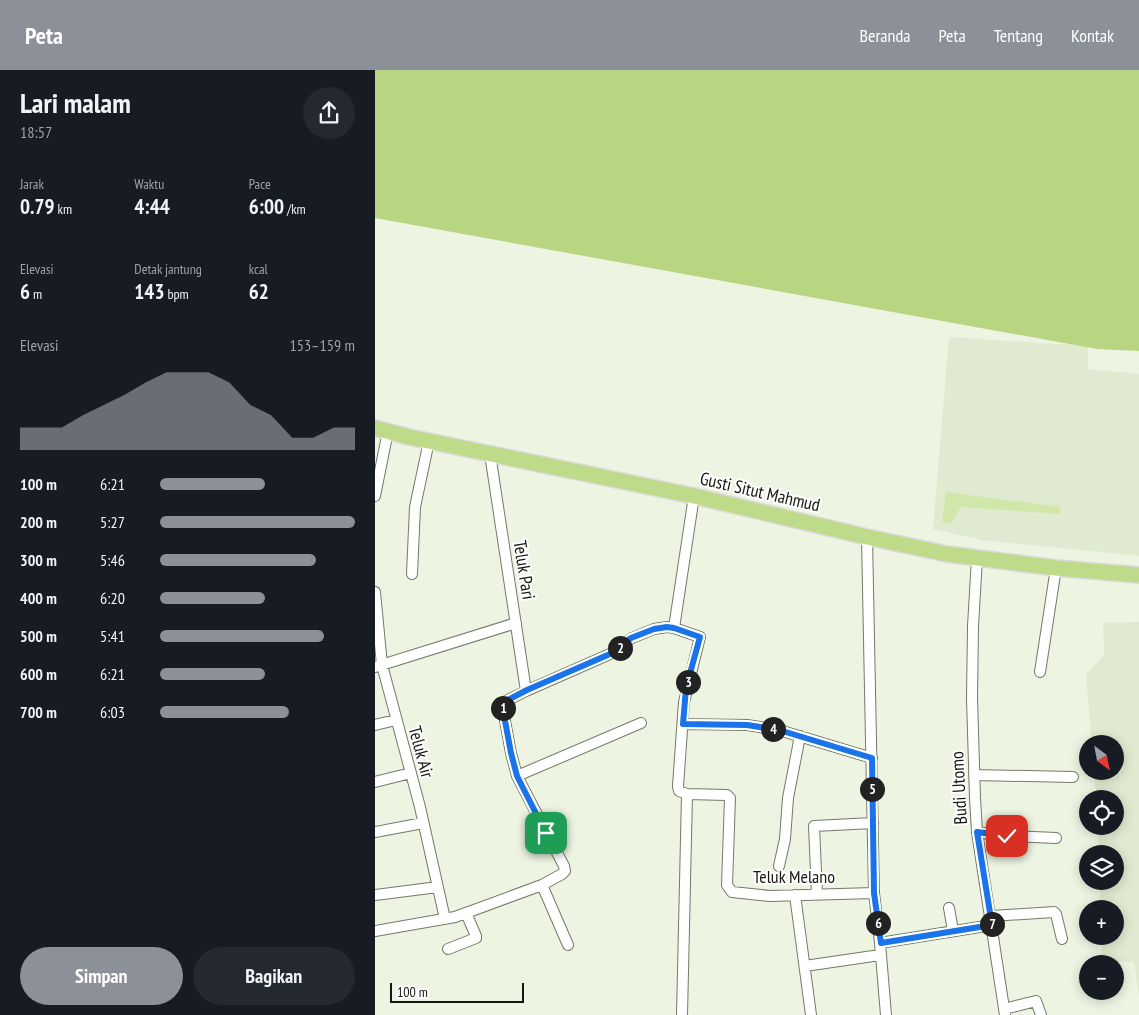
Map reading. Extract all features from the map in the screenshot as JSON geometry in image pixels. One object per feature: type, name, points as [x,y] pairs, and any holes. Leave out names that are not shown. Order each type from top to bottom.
[{"type":"highway","name":"Gusti Situt Mahmud","points":[[382,430],[694,496],[947,554],[1056,568],[1139,576]]},
{"type":"street","points":[[375,496],[382,430]]},
{"type":"street","points":[[412,574],[415,506],[429,441]]},
{"type":"street","name":"Teluk Pari","points":[[490,454],[527,690]]},
{"type":"street","points":[[674,628],[694,496]]},
{"type":"street","points":[[867,537],[874,893],[881,943],[880,955],[886,1015]]},
{"type":"street","name":"Budi Utomo","points":[[977,558],[973,626],[972,698],[977,832],[1004,1012]]},
{"type":"street","points":[[1040,672],[1056,568]]},
{"type":"street","name":"Teluk Air","points":[[375,592],[379,666],[411,773],[445,919]]},
{"type":"street","points":[[379,666],[516,623]]},
{"type":"street","points":[[375,931],[445,919],[466,913],[542,885],[565,871],[517,776],[503,710],[504,702],[610,654],[631,638],[654,629],[674,628],[700,637],[686,688],[678,786],[679,791],[687,794],[682,1015]]},
{"type":"street","points":[[375,725],[396,720]]},
{"type":"street","points":[[517,776],[641,723]]},
{"type":"street","points":[[683,724],[747,725],[779,730],[872,758]]},
{"type":"street","points":[[779,866],[785,840],[788,798],[800,736]]},
{"type":"street","points":[[375,782],[411,773]]},
{"type":"street","points":[[974,776],[1073,777]]},
{"type":"street","name":"Teluk Melano","points":[[687,794],[727,795],[730,798],[727,885],[732,892],[770,896],[874,893]]},
{"type":"street","points":[[375,832],[423,823]]},
{"type":"street","points":[[817,894],[814,826],[873,823]]},
{"type":"street","points":[[977,832],[1007,836],[1056,838]]},
{"type":"street","points":[[542,885],[569,945]]},
{"type":"street","points":[[375,895],[438,886]]},
{"type":"street","points":[[795,895],[811,1015]]},
{"type":"street","points":[[949,908],[953,931]]},
{"type":"street","points":[[881,943],[953,931],[991,921],[1054,912],[1062,939]]},
{"type":"street","points":[[448,949],[476,938],[466,913]]},
{"type":"street","points":[[805,966],[880,955]]},
{"type":"street","points":[[1004,1012],[1036,1001],[1038,1002],[1041,1015]]},
{"type":"shaded area","points":[[375,70],[1139,70],[1139,351],[1097,349],[375,218]]},
{"type":"shaded area","points":[[949,337],[1088,346],[1088,369],[1139,374],[1139,556],[982,540],[933,529]]},
{"type":"shaded area","points":[[946,492],[1060,507],[1060,514],[961,507],[950,524],[942,522]]},
{"type":"shaded area","points":[[1139,622],[1139,996],[1134,962],[1124,962],[1124,955],[1102,955],[1102,945],[1124,945],[1124,900],[1101,900],[1100,890],[1124,890],[1124,845],[1099,845],[1098,835],[1124,835],[1124,790],[1095,790],[1095,780],[1124,780],[1124,735],[1091,735],[1086,675],[1104,655],[1103,623]]},
{"type":"route","points":[[546,833],[517,776],[503,710],[504,702],[610,654],[631,638],[654,629],[667,627],[699,635],[700,637],[686,688],[683,724],[747,725],[779,730],[872,758],[874,893],[881,943],[992,925],[977,832],[1007,836]]}]
